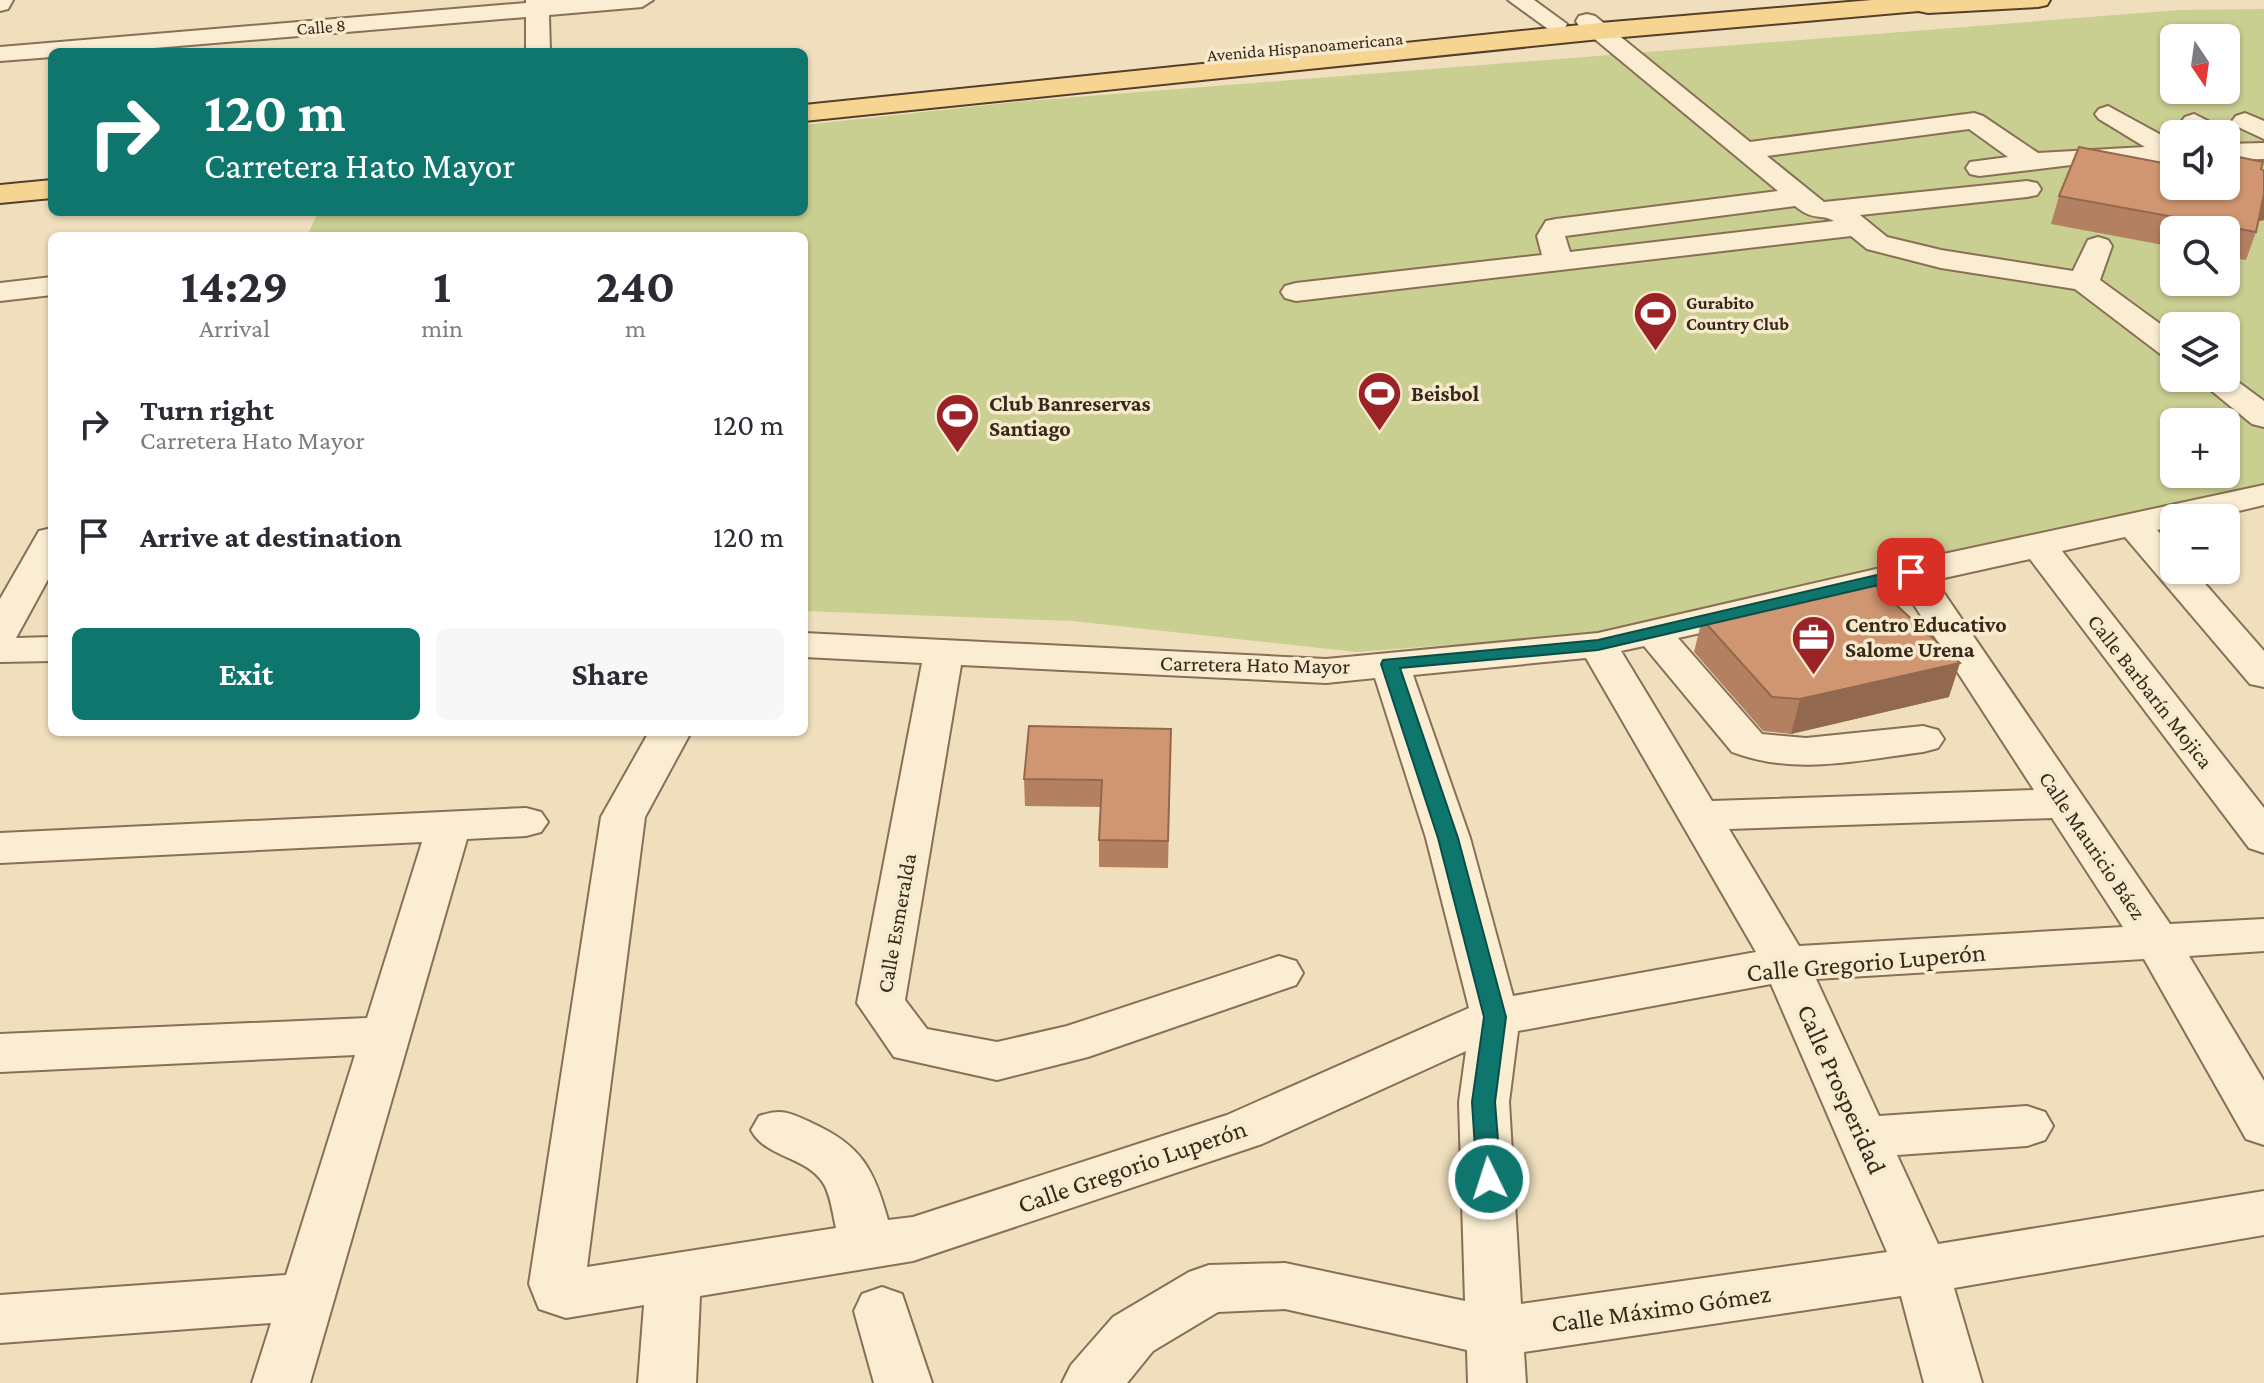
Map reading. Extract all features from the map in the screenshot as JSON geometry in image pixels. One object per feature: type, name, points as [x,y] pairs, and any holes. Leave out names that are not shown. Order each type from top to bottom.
[{"type":"main road","points":[[1792,4],[1957,0]]},
{"type":"main road","points":[[1792,4],[2038,0]]},
{"type":"main road","name":"Avenida Hispanoamericana","points":[[808,113],[1792,4]]},
{"type":"main road","name":"Avenida Hispanoamericana","points":[[808,95],[1556,24],[1594,26]]},
{"type":"main road","points":[[0,173],[48,168]]},
{"type":"main road","points":[[0,194],[48,189]]},
{"type":"street","name":"Calle 8","points":[[64,48],[537,4],[642,0]]},
{"type":"street","points":[[1519,0],[1556,24]]},
{"type":"street","points":[[537,4],[538,48]]},
{"type":"street","points":[[1594,26],[1818,211],[1848,219],[1877,243],[1941,259],[2084,282],[2160,339]]},
{"type":"street","name":"Calle 8","points":[[0,54],[48,50]]},
{"type":"street","points":[[2108,114],[2160,145]]},
{"type":"street","points":[[1754,159],[2002,141],[2032,161]]},
{"type":"street","points":[[1559,262],[1551,236],[1556,227],[2032,161],[2160,154]]},
{"type":"street","points":[[1296,292],[1559,262],[2027,189]]},
{"type":"street","points":[[2084,282],[2098,246]]},
{"type":"street","points":[[0,292],[48,286]]},
{"type":"street","points":[[2231,392],[2264,417]]},
{"type":"street","name":"Carretera Hato Mayor","points":[[808,645],[1326,671],[1598,645],[1911,572],[2264,495]]},
{"type":"street","points":[[2133,524],[2264,675]]},
{"type":"street","name":"Calle Barbarín Mojica","points":[[2038,545],[2264,838]]},
{"type":"street","points":[[0,633],[48,546]]},
{"type":"street","name":"Calle Mauricio Báez","points":[[1911,572],[2156,940],[2264,1125]]},
{"type":"street","points":[[1652,632],[1747,743],[1759,750],[1784,753],[1923,739]]},
{"type":"street","name":"Calle Prosperidad","points":[[1598,645],[1786,964],[1922,1270],[1953,1383]]},
{"type":"street","points":[[0,650],[48,649]]},
{"type":"street","name":"Calle Esmeralda","points":[[944,652],[881,1003],[911,1044],[997,1061],[1071,1044],[1279,973]]},
{"type":"street","points":[[1390,664],[1448,838],[1495,1017],[1484,1102],[1497,1357]]},
{"type":"street","name":"Calle Gregorio Luperón","points":[[668,736],[623,817],[557,1284],[559,1292],[566,1294],[913,1239],[1244,1130],[1495,1017],[1786,964],[2264,935]]},
{"type":"street","points":[[1699,816],[2064,803]]},
{"type":"street","points":[[0,848],[526,822]]},
{"type":"street","points":[[281,1383],[449,826]]},
{"type":"street","points":[[0,1053],[386,1035]]},
{"type":"street","points":[[1863,1137],[2027,1126]]},
{"type":"street","points":[[777,1130],[819,1148],[841,1164],[851,1182],[867,1246]]},
{"type":"street","name":"Calle Máximo Gómez","points":[[1091,1383],[1133,1334],[1209,1289],[1285,1286],[1497,1357],[1922,1270],[2264,1213]]},
{"type":"street","points":[[667,1383],[673,1277]]},
{"type":"street","points":[[0,1319],[308,1297]]},
{"type":"street","points":[[882,1311],[903,1383]]},
{"type":"green space","name":"Gurabito Country Club","points":[[2264,9],[2264,484],[2174,504],[2160,504],[2160,507],[1581,635],[1356,652],[1072,621],[808,611],[808,232],[309,232],[316,216],[808,216],[808,125],[1026,101],[2179,10]]},
{"type":"building","points":[[2079,147],[2160,162],[2160,200],[2240,200],[2240,157],[2263,162],[2264,194],[2256,232],[2240,229],[2240,216],[2168,216],[2059,196]]},
{"type":"building","points":[[1872,583],[1960,663],[1800,699],[1772,697],[1702,619]]},
{"type":"building","points":[[1029,726],[1171,729],[1168,841],[1099,840],[1102,780],[1024,779]]},
{"type":"place","name":"Gurabito Country Club","points":[[1655,352]]},
{"type":"place","name":"Beisbol","points":[[1380,432]]},
{"type":"place","name":"Club Banreservas Santiago","points":[[958,455]]},
{"type":"place","name":"Centro Educativo Salome Urena","points":[[1814,676]]},
{"type":"route","points":[[1489,1179],[1484,1102],[1495,1017],[1448,838],[1390,664],[1598,645],[1911,572]]}]
